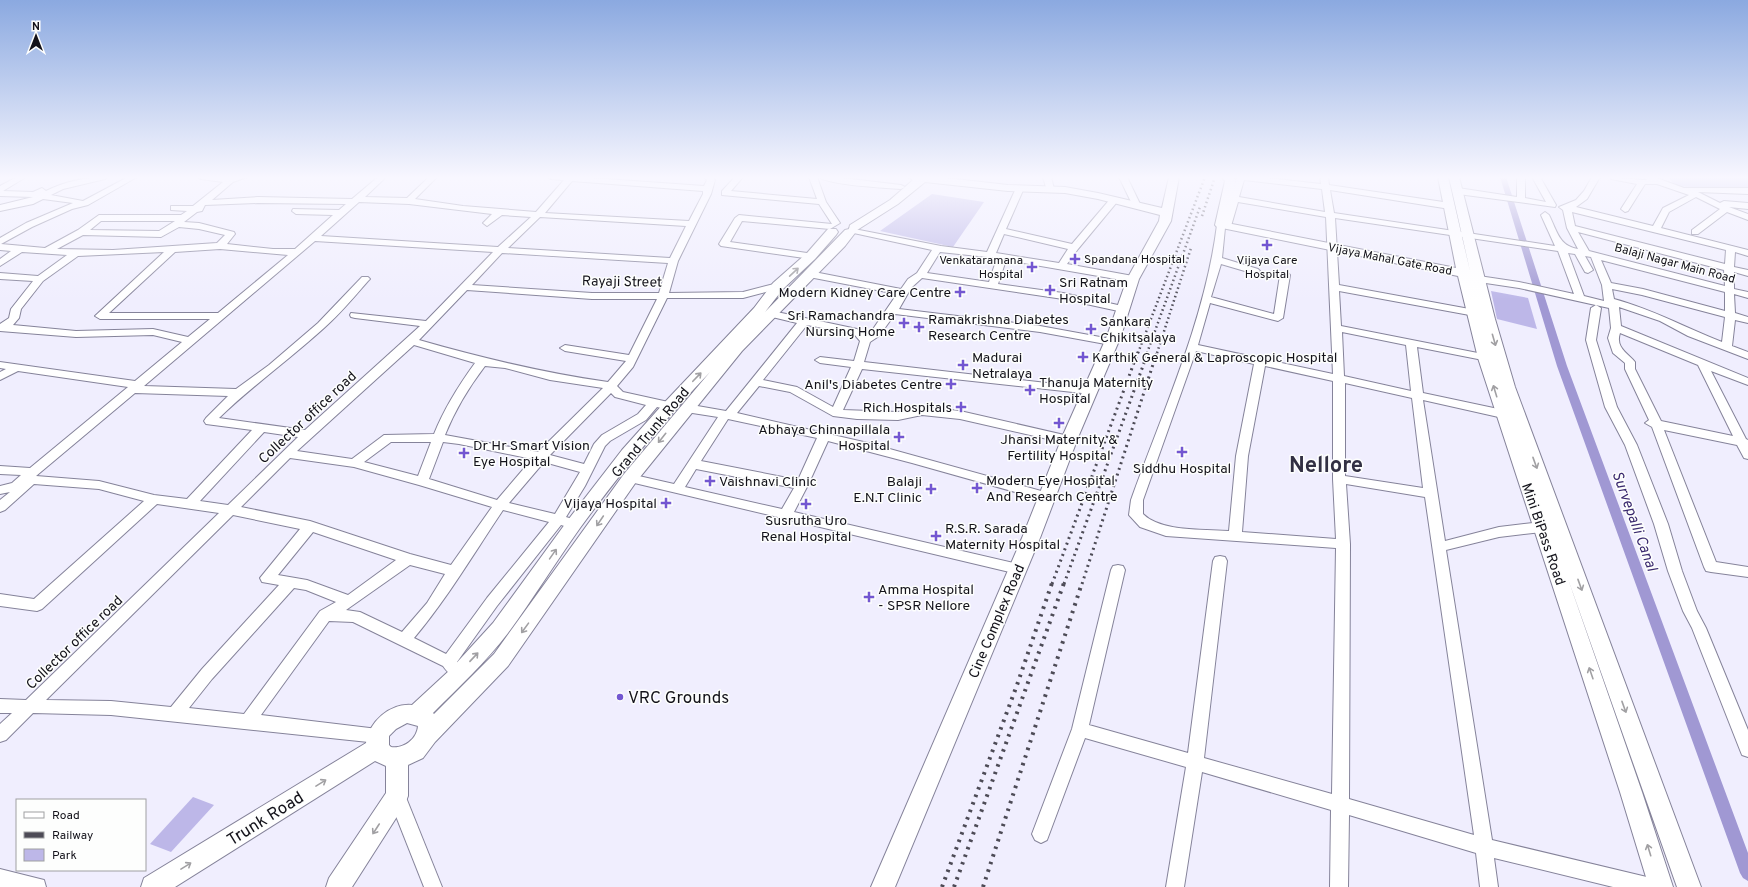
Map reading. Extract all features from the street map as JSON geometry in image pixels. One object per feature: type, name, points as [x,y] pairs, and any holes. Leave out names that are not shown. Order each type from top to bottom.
[{"type":"main road","points":[[384,747],[412,753],[501,660],[630,478],[686,408],[737,348],[772,314],[809,274],[843,228],[857,218]]},
{"type":"main road","name":"Grand Trunk Road","points":[[416,714],[453,668],[500,629],[574,524],[628,454],[662,404],[759,311],[778,286],[843,228],[862,218]]},
{"type":"main road","name":"Cine Complex Road","points":[[883,887],[1018,568],[1069,440],[1091,392],[1133,279],[1165,218]]},
{"type":"main road","points":[[1224,225],[1225,218]]},
{"type":"main road","points":[[1455,218],[1461,233],[1493,359],[1513,401],[1689,887]]},
{"type":"main road","points":[[1460,218],[1461,233]]},
{"type":"main road","name":"Vijaya Mahal Gate Road","points":[[1224,225],[1472,276]]},
{"type":"main road","name":"Mini BiPass Road","points":[[1472,276],[1474,313],[1493,359],[1503,414],[1631,792],[1661,887]]},
{"type":"main road","points":[[338,887],[397,796],[384,747],[384,727],[394,719],[406,714],[416,714],[425,718],[429,725],[428,735]]},
{"type":"main road","name":"Trunk Road","points":[[153,887],[384,747]]},
{"type":"street","points":[[0,242],[41,218]]},
{"type":"street","points":[[47,252],[81,232],[98,218]]},
{"type":"street","points":[[110,218],[180,221],[231,234],[220,246]]},
{"type":"street","points":[[142,252],[161,234],[183,218]]},
{"type":"street","points":[[0,507],[33,476],[136,387],[297,252],[335,218]]},
{"type":"street","points":[[487,223],[493,218]]},
{"type":"street","name":"Collector office road","points":[[0,735],[232,510],[287,454],[412,341],[500,250],[535,218]]},
{"type":"street","points":[[607,218],[692,224]]},
{"type":"street","points":[[404,640],[432,607],[454,570],[500,505],[541,457],[628,367],[663,296],[673,261],[695,218]]},
{"type":"street","points":[[739,218],[724,244],[811,256]]},
{"type":"street","points":[[743,218],[843,228],[938,248],[1062,265],[1133,279]]},
{"type":"street","points":[[835,218],[843,228]]},
{"type":"street","points":[[990,255],[1006,218]]},
{"type":"street","points":[[1062,265],[1074,247],[1098,218]]},
{"type":"street","points":[[1227,218],[1224,225],[1218,260],[1192,347],[1137,500],[1136,515],[1145,524],[1166,531],[1343,544]]},
{"type":"street","points":[[1330,218],[1339,379],[1339,479],[1343,544],[1339,887]]},
{"type":"street","name":"Balaji Nagar Main Road","points":[[1355,218],[1581,252],[1748,295]]},
{"type":"street","points":[[1547,218],[1563,249],[1580,298]]},
{"type":"street","points":[[1569,218],[1571,228],[1588,270]]},
{"type":"street","points":[[1611,218],[1748,253]]},
{"type":"street","points":[[1656,229],[1662,218]]},
{"type":"street","points":[[1695,232],[1713,218]]},
{"type":"street","points":[[1571,228],[1748,273]]},
{"type":"street","points":[[1000,230],[1074,247]]},
{"type":"street","points":[[0,231],[14,234]]},
{"type":"street","points":[[81,232],[161,234]]},
{"type":"street","points":[[312,238],[673,261]]},
{"type":"street","points":[[0,247],[47,252],[76,253],[142,252],[220,246],[273,252],[297,252]]},
{"type":"street","points":[[837,412],[858,365],[865,340],[875,334],[902,297],[903,292],[917,277],[921,275],[938,248]]},
{"type":"street","points":[[1727,348],[1731,291],[1729,268],[1732,248]]},
{"type":"street","points":[[0,262],[20,249]]},
{"type":"street","points":[[172,250],[100,316],[220,316]]},
{"type":"street","points":[[2,329],[13,320],[17,314],[16,309],[40,279],[76,253]]},
{"type":"street","points":[[993,285],[1002,256]]},
{"type":"street","points":[[1595,256],[1607,285],[1612,303],[1616,328],[1613,338],[1618,353],[1630,362],[1630,369],[1654,423],[1711,567],[1748,572]]},
{"type":"street","points":[[1218,260],[1255,271]]},
{"type":"street","points":[[809,274],[903,292]]},
{"type":"street","points":[[921,275],[1063,296],[1123,309]]},
{"type":"street","points":[[0,276],[40,279]]},
{"type":"street","points":[[1206,299],[1278,318],[1285,276]]},
{"type":"street","points":[[1472,276],[1612,303],[1664,319],[1692,334],[1748,356]]},
{"type":"street","points":[[308,434],[260,429],[210,421],[238,393],[274,367],[322,325],[365,279]]},
{"type":"street","points":[[1607,285],[1643,292],[1748,320]]},
{"type":"street","name":"Rayaji Street","points":[[464,287],[592,296],[663,296],[743,295],[756,293],[778,286]]},
{"type":"street","points":[[1334,287],[1474,313]]},
{"type":"street","points":[[1596,308],[1591,340],[1601,369],[1611,407],[1631,445],[1661,524],[1677,578],[1748,750]]},
{"type":"street","points":[[892,311],[1040,329],[1110,342]]},
{"type":"street","points":[[772,314],[857,332],[865,340]]},
{"type":"street","points":[[355,315],[428,324]]},
{"type":"street","points":[[677,489],[727,416],[804,321]]},
{"type":"street","points":[[1336,328],[1493,359]]},
{"type":"street","points":[[1616,328],[1703,365],[1748,382]]},
{"type":"street","points":[[2,329],[76,334],[123,331],[153,332],[191,341]]},
{"type":"street","points":[[412,341],[482,362],[506,365],[564,380],[611,386],[619,394],[662,404]]},
{"type":"street","points":[[1411,343],[1417,395],[1485,847],[1489,887]]},
{"type":"street","points":[[1192,347],[1503,414]]},
{"type":"street","points":[[565,348],[632,358]]},
{"type":"street","points":[[820,360],[1091,392]]},
{"type":"street","points":[[422,481],[445,420],[467,382],[482,362]]},
{"type":"street","points":[[1235,537],[1242,456],[1260,362]]},
{"type":"street","points":[[0,365],[136,387],[238,393]]},
{"type":"street","points":[[1703,365],[1744,443],[1748,455]]},
{"type":"street","points":[[0,377],[17,367]]},
{"type":"street","points":[[756,382],[793,389],[834,412],[857,415],[898,416],[922,411],[960,415],[1069,440]]},
{"type":"street","points":[[325,615],[355,616],[404,640],[453,668],[492,602],[558,520],[600,444],[606,438],[662,404]]},
{"type":"street","points":[[686,408],[824,436],[943,467],[1047,497]]},
{"type":"street","points":[[1654,423],[1744,443]]},
{"type":"street","points":[[191,503],[260,429]]},
{"type":"street","points":[[786,514],[802,485],[824,436]]},
{"type":"street","points":[[354,463],[388,438],[438,438],[459,440],[541,457],[586,470]]},
{"type":"street","points":[[287,454],[354,463],[422,481],[500,505],[574,524]]},
{"type":"street","points":[[694,464],[802,485]]},
{"type":"street","points":[[0,470],[99,485],[154,499],[191,503],[232,510],[310,526],[408,558],[454,570]]},
{"type":"street","points":[[0,490],[16,486],[33,476]]},
{"type":"street","points":[[630,478],[1018,568]]},
{"type":"street","points":[[1339,479],[1432,494]]},
{"type":"street","points":[[0,600],[37,605],[154,499]]},
{"type":"street","points":[[310,526],[267,578],[307,585],[350,601]]},
{"type":"street","points":[[1440,547],[1499,532],[1542,527]]},
{"type":"street","points":[[248,721],[325,615],[350,601],[408,558]]},
{"type":"street","points":[[1175,887],[1195,762],[1220,561]]},
{"type":"street","points":[[1041,834],[1080,729],[1118,570]]},
{"type":"street","points":[[175,714],[212,668],[291,582]]},
{"type":"street","points":[[0,706],[111,708],[248,721],[384,747]]},
{"type":"street","points":[[1080,729],[1339,806],[1485,847],[1651,887]]},
{"type":"street","points":[[397,796],[433,887]]},
{"type":"street","points":[[0,878],[37,887]]},
{"type":"green space","points":[[898,218],[973,218],[953,247],[880,231]]},
{"type":"green space","points":[[1491,291],[1528,298],[1537,329],[1497,319]]},
{"type":"green space","points":[[193,797],[214,805],[171,852],[150,844]]},
{"type":"waterway","name":"Survepalli Canal","points":[[1516,218],[1562,366],[1748,873]]},
{"type":"railway","points":[[1138,353],[1189,218]]},
{"type":"railway","points":[[1147,353],[1196,218]]},
{"type":"railway","points":[[1157,353],[1191,248]]},
{"type":"railway","points":[[1052,584],[1138,352]]},
{"type":"railway","points":[[1064,584],[1148,352]]},
{"type":"railway","points":[[1082,584],[1157,352]]},
{"type":"railway","points":[[942,887],[1017,685],[1052,583]]},
{"type":"railway","points":[[954,887],[1064,583]]},
{"type":"railway","points":[[983,887],[1082,583]]},
{"type":"place","name":"Vijaya Care Hospital","points":[[1267,245]]},
{"type":"place","name":"Spandana Hospital","points":[[1075,259]]},
{"type":"place","name":"Venkataramana Hospital","points":[[1032,267]]},
{"type":"place","name":"Sri Ratnam Hospital","points":[[1050,290]]},
{"type":"place","name":"Modern Kidney Care Centre","points":[[960,292]]},
{"type":"place","name":"Sri Ramachandra Nursing Home","points":[[904,323]]},
{"type":"place","name":"Ramakrishna Diabetes Research Centre","points":[[919,327]]},
{"type":"place","name":"Sankara Chikitsalaya","points":[[1091,329]]},
{"type":"place","name":"Karthik General & Laproscopic Hospital","points":[[1083,357]]},
{"type":"place","name":"Madurai Netralaya","points":[[963,365]]},
{"type":"place","name":"Anil's Diabetes Centre","points":[[951,384]]},
{"type":"place","name":"Thanuja Maternity Hospital","points":[[1030,390]]},
{"type":"place","name":"Rich Hospitals","points":[[961,407]]},
{"type":"place","name":"Jhansi Maternity & Fertility Hospital","points":[[1059,423]]},
{"type":"place","name":"Abhaya Chinnapillala Hospital","points":[[899,437]]},
{"type":"place","name":"Siddhu Hospital","points":[[1182,452]]},
{"type":"place","name":"Dr Hr Smart Vision Eye Hospital","points":[[464,453]]},
{"type":"place","name":"Vaishnavi Clinic","points":[[710,481]]},
{"type":"place","name":"Modern Eye Hospital And Research Centre","points":[[977,488]]},
{"type":"place","name":"Balaji E.N.T Clinic","points":[[931,489]]},
{"type":"place","name":"Vijaya Hospital","points":[[666,503]]},
{"type":"place","name":"Susrutha Uro Renal Hospital","points":[[806,504]]},
{"type":"place","name":"R.S.R. Sarada Maternity Hospital","points":[[936,536]]},
{"type":"place","name":"Amma Hospital - SPSR Nellore","points":[[869,597]]},
{"type":"place","name":"VRC Grounds","points":[[620,697]]},
{"type":"district","name":"Nellore","points":[[1326,464]]}]
